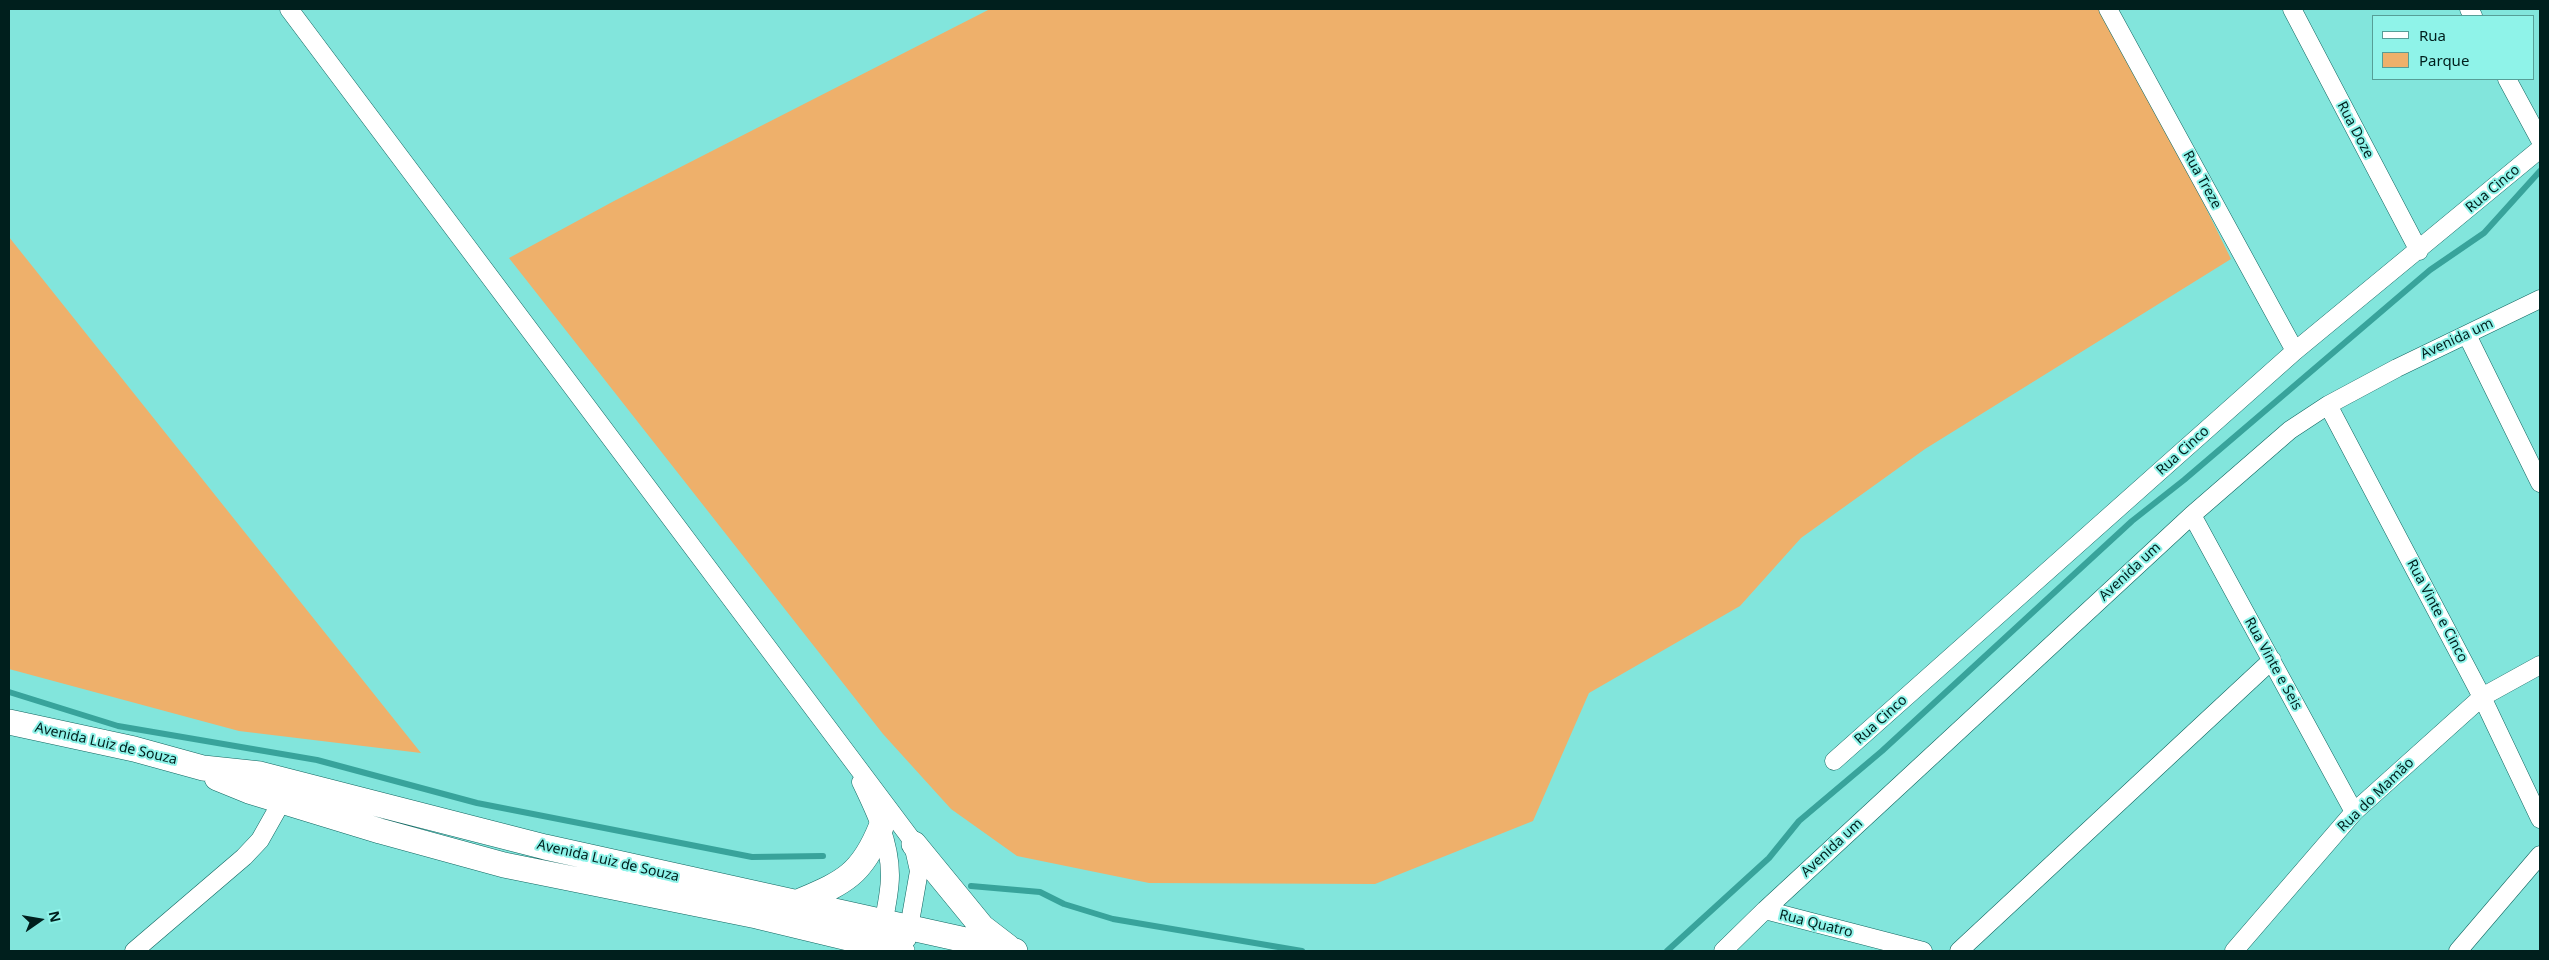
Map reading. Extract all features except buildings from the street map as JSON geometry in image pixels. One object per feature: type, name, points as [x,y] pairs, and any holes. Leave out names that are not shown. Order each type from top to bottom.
[{"type":"main road","name":"Avenida Luiz de Souza","points":[[9,722],[134,749],[203,768],[260,774],[483,832],[796,903],[895,940]]},
{"type":"main road","name":"Avenida Luiz de Souza","points":[[203,768],[221,780],[282,801],[504,865],[757,916],[895,940],[1015,951]]},
{"type":"main road","points":[[796,903],[839,885],[849,878],[866,858],[881,827]]},
{"type":"main road","points":[[914,844],[982,928],[1015,951]]},
{"type":"street","points":[[289,9],[811,708],[846,750],[895,815],[914,844],[919,871],[895,940]]},
{"type":"street","name":"Rua Treze","points":[[2108,9],[2295,351]]},
{"type":"street","name":"Rua Doze","points":[[2292,9],[2419,251]]},
{"type":"street","points":[[2508,80],[2540,140]]},
{"type":"street","name":"Rua Cinco","points":[[1834,761],[2295,351],[2419,251],[2540,149]]},
{"type":"street","name":"Avenida um","points":[[1765,910],[2192,515],[2261,453],[2290,430],[2328,405],[2397,368],[2540,299]]},
{"type":"street","points":[[2467,335],[2540,483]]},
{"type":"street","name":"Rua Vinte e Cinco","points":[[2328,405],[2482,697],[2540,819]]},
{"type":"street","name":"Rua Vinte e Seis","points":[[2192,515],[2354,812]]},
{"type":"street","points":[[1959,951],[2272,660]]},
{"type":"street","name":"Rua do Mamão","points":[[2234,951],[2354,812],[2482,697],[2540,665]]},
{"type":"street","points":[[846,750],[881,827],[888,856],[895,940]]},
{"type":"street","points":[[134,951],[260,840],[282,801]]},
{"type":"street","points":[[2458,951],[2540,855]]},
{"type":"street","name":"Rua Quatro","points":[[1723,951],[1765,910],[1923,951]]},
{"type":"green space","points":[[990,9],[2108,9],[2231,259],[1925,449],[1801,538],[1740,606],[1589,693],[1533,821],[1375,884],[1149,883],[1017,856],[951,809],[883,734],[509,258],[614,201]]},
{"type":"green space","points":[[9,237],[421,753],[239,731],[9,669]]},
{"type":"waterway","points":[[1667,951],[1769,858],[1799,821],[1882,751],[2132,521],[2184,480],[2430,270],[2484,233],[2540,171]]},
{"type":"waterway","points":[[9,692],[118,726],[317,760],[477,803],[752,857],[823,856]]},
{"type":"waterway","points":[[971,886],[1040,892],[1064,904],[1113,919],[1302,951]]}]
